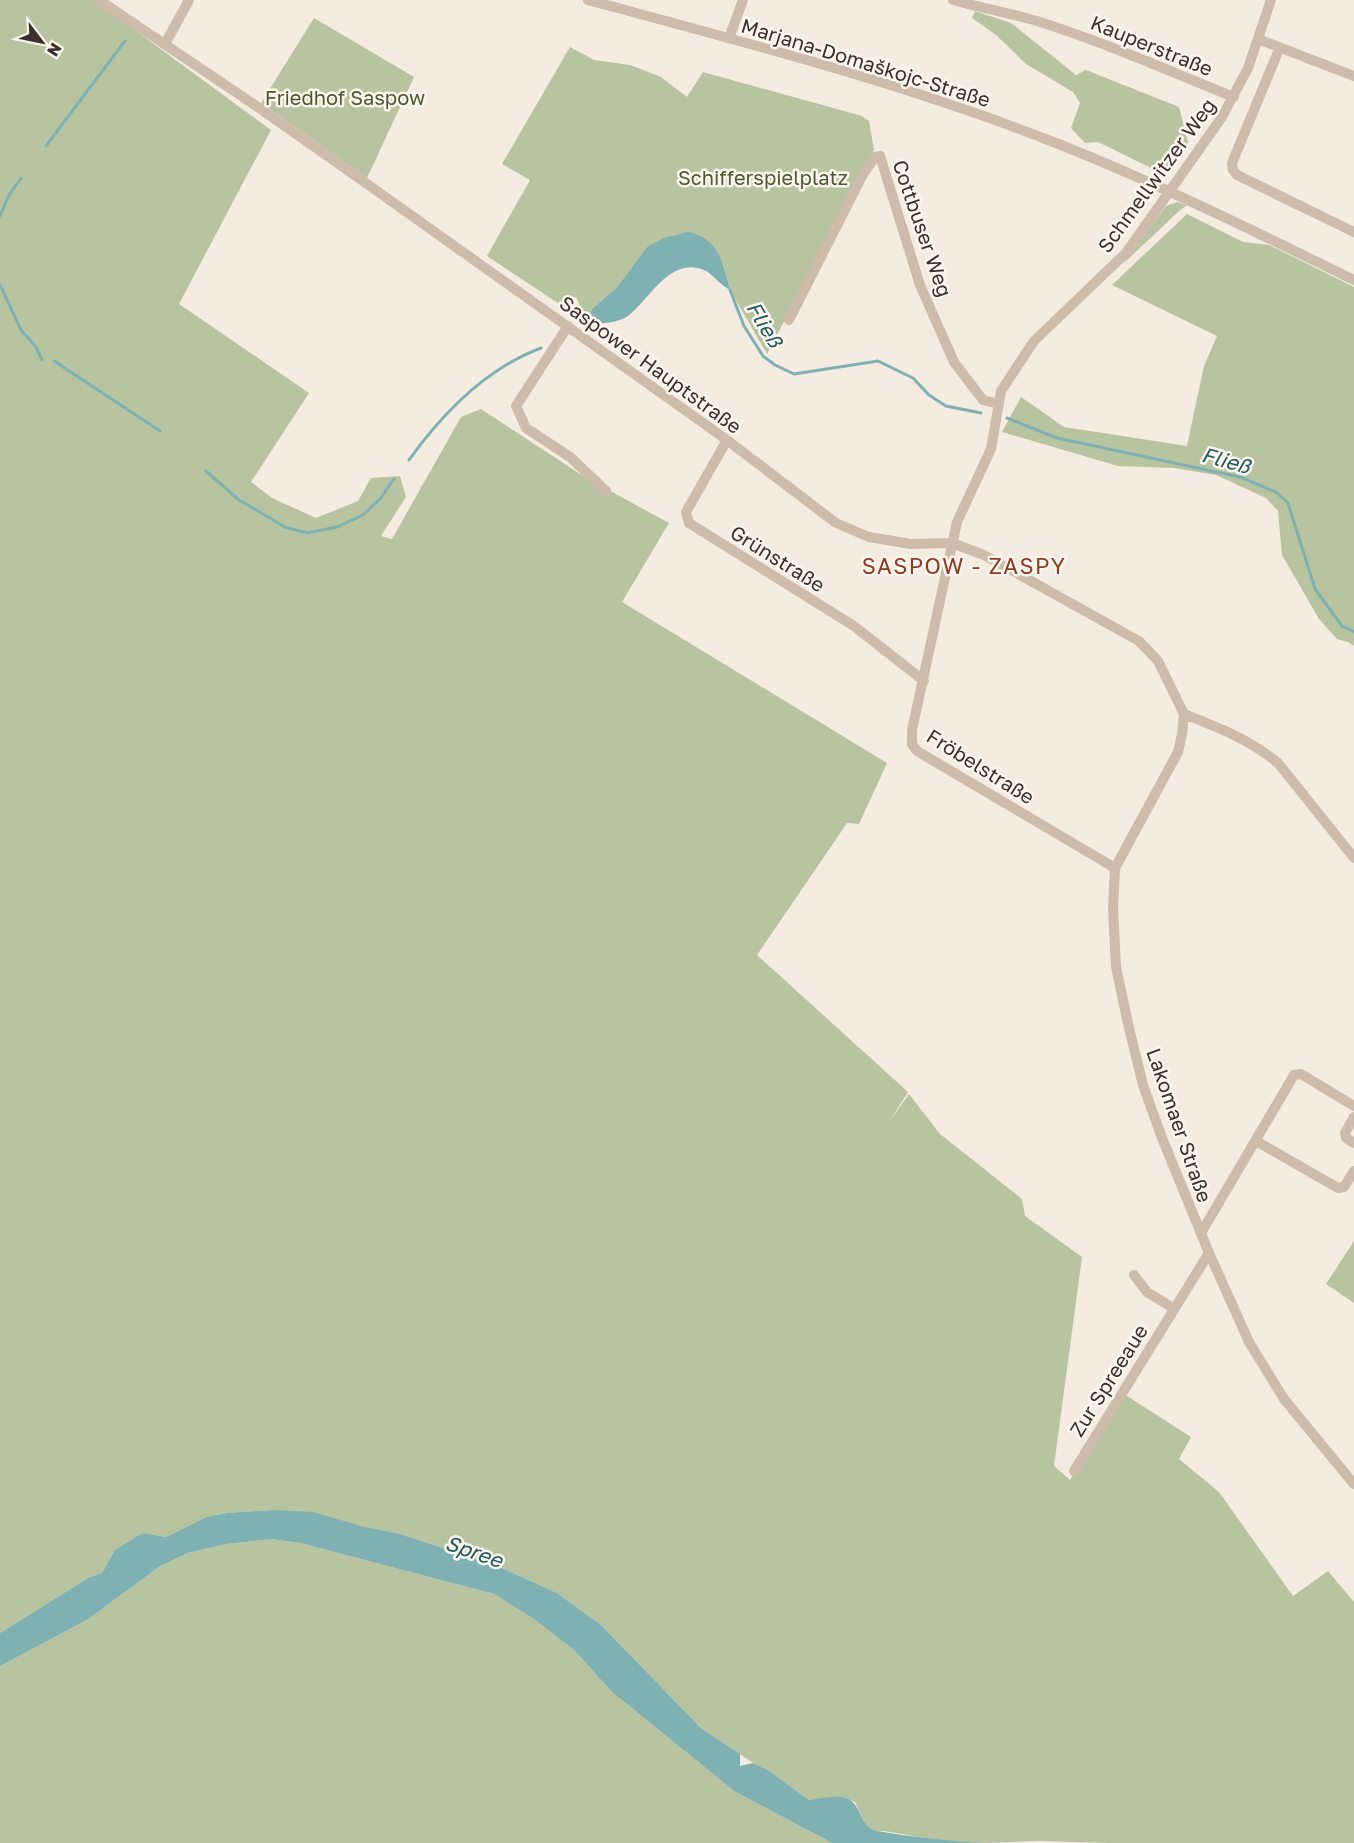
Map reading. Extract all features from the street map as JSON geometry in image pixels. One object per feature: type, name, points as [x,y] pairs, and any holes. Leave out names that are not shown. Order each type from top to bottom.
[{"type":"street","name":"Saspower Hauptstraße","points":[[99,0],[255,105],[727,440],[822,514],[842,526],[869,537],[911,544],[952,543],[984,555],[1139,641],[1158,661],[1184,714]]},
{"type":"street","points":[[165,44],[189,0]]},
{"type":"street","name":"Marjana-Domaškojc-Straße","points":[[588,0],[874,79],[969,111],[1062,145],[1170,191],[1354,280]]},
{"type":"street","points":[[729,38],[743,0]]},
{"type":"street","name":"Kauperstraße","points":[[953,0],[989,11],[1035,20],[1234,97]]},
{"type":"street","name":"Schmellwitzer Weg","points":[[952,543],[957,522],[991,449],[1001,391],[1034,341],[1121,259],[1139,237],[1234,97],[1245,75],[1271,0]]},
{"type":"street","points":[[1258,39],[1354,76]]},
{"type":"street","points":[[1280,47],[1232,163],[1233,170],[1236,175],[1354,232]]},
{"type":"street","name":"Cottbuser Weg","points":[[789,320],[862,176],[874,157],[880,156],[920,285],[954,362],[983,400],[999,404]]},
{"type":"street","points":[[568,327],[516,406],[526,428],[570,457],[606,492]]},
{"type":"street","name":"Grünstraße","points":[[727,440],[686,512],[689,524],[854,626],[924,681]]},
{"type":"street","name":"Fröbelstraße","points":[[952,543],[912,730],[912,744],[917,751],[1115,868]]},
{"type":"street","points":[[1184,714],[1228,732],[1265,752],[1278,764],[1354,858]]},
{"type":"street","name":"Lakomaer Straße","points":[[1184,714],[1178,752],[1115,868],[1113,908],[1116,967],[1129,1028],[1143,1086],[1162,1138],[1209,1253],[1249,1342],[1278,1390],[1354,1484]]},
{"type":"street","points":[[1201,1233],[1294,1075],[1301,1074],[1354,1106]]},
{"type":"street","points":[[1354,1117],[1345,1133],[1346,1138],[1354,1143]]},
{"type":"street","points":[[1256,1141],[1338,1188],[1344,1187],[1354,1171]]},
{"type":"street","name":"Zur Spreeaue","points":[[1074,1471],[1209,1253]]},
{"type":"street","points":[[1134,1275],[1146,1292],[1173,1308]]},
{"type":"green space","points":[[0,0],[94,0],[271,130],[179,304],[309,393],[251,482],[272,498],[316,518],[358,501],[371,478],[400,476],[406,497],[381,536],[392,539],[461,417],[481,409],[583,476],[669,523],[622,602],[887,763],[859,824],[847,823],[757,955],[908,1092],[889,1122],[909,1094],[940,1134],[1022,1199],[1025,1216],[1082,1257],[1054,1466],[1070,1480],[1124,1394],[1191,1437],[1179,1459],[1219,1492],[1293,1596],[1328,1571],[1354,1602],[1354,1843],[1039,1841],[984,1843],[935,1840],[875,1831],[866,1825],[855,1802],[844,1797],[809,1800],[768,1770],[753,1763],[701,1728],[601,1625],[557,1593],[495,1565],[400,1534],[273,1510],[206,1517],[166,1537],[142,1533],[115,1550],[102,1573],[88,1578],[0,1633]]},
{"type":"green space","points":[[975,11],[1011,23],[1076,75],[1086,70],[1179,107],[1188,142],[1171,170],[1159,172],[1098,142],[1085,143],[1071,128],[1080,103],[1073,92],[1026,64],[996,35],[972,18]]},
{"type":"green space","name":"Friedhof Saspow","points":[[314,18],[414,77],[367,178],[261,103]]},
{"type":"green space","name":"Schifferspielplatz","points":[[570,47],[594,60],[630,65],[661,77],[687,97],[703,72],[862,116],[869,121],[874,150],[767,354],[730,290],[723,263],[647,247],[617,287],[592,309],[587,321],[576,297],[561,305],[487,256],[530,180],[502,164]]},
{"type":"green space","points":[[1177,202],[1187,205],[1123,264],[1166,206]]},
{"type":"green space","points":[[1187,214],[1243,242],[1269,245],[1354,287],[1354,646],[1337,639],[1319,619],[1282,555],[1278,511],[1266,498],[1216,475],[1174,468],[1118,466],[1002,432],[1021,397],[1064,427],[1187,446],[1204,366],[1217,336],[1112,285]]},
{"type":"green space","points":[[1354,1241],[1354,1303],[1326,1284]]},
{"type":"green space","points":[[271,1539],[300,1543],[494,1594],[534,1619],[574,1650],[612,1692],[734,1791],[832,1843],[0,1843],[0,1666],[87,1620],[159,1567],[188,1553],[227,1544]]},
{"type":"water","points":[[688,232],[707,240],[713,246],[722,261],[730,290],[704,270],[692,267],[681,269],[661,281],[625,318],[601,324],[592,324],[587,321],[592,309],[617,287],[647,247],[664,238]]},
{"type":"water","points":[[273,1510],[313,1512],[361,1526],[400,1534],[495,1565],[557,1593],[601,1625],[701,1728],[740,1754],[740,1766],[753,1763],[768,1770],[809,1800],[834,1797],[848,1799],[857,1808],[866,1824],[877,1831],[984,1843],[832,1843],[734,1791],[612,1692],[574,1650],[534,1619],[494,1594],[300,1543],[271,1539],[227,1544],[188,1553],[159,1567],[87,1620],[0,1666],[0,1633],[88,1578],[102,1573],[115,1550],[142,1533],[166,1537],[206,1517]]},
{"type":"waterway","points":[[46,146],[125,41]]},
{"type":"waterway","points":[[0,216],[9,195],[21,178]]},
{"type":"waterway","points":[[0,285],[21,330],[36,347],[42,360]]},
{"type":"waterway","name":"Fließ","points":[[730,290],[744,326],[763,356],[775,365],[794,374],[878,361],[913,378],[929,395],[946,406],[981,413]]},
{"type":"waterway","points":[[409,460],[436,426],[467,394],[502,367],[541,348]]},
{"type":"waterway","points":[[54,361],[160,431]]},
{"type":"waterway","name":"Fließ","points":[[1007,418],[1057,438],[1240,477],[1276,492],[1288,503],[1315,589],[1342,626],[1354,632]]},
{"type":"waterway","points":[[206,471],[239,500],[285,527],[307,533],[337,527],[363,515],[380,499],[394,479]]},
{"type":"district","name":"SASPOW - ZASPY","points":[[964,565]]},
{"type":"water label","name":"Spree","points":[[474,1551]]}]
